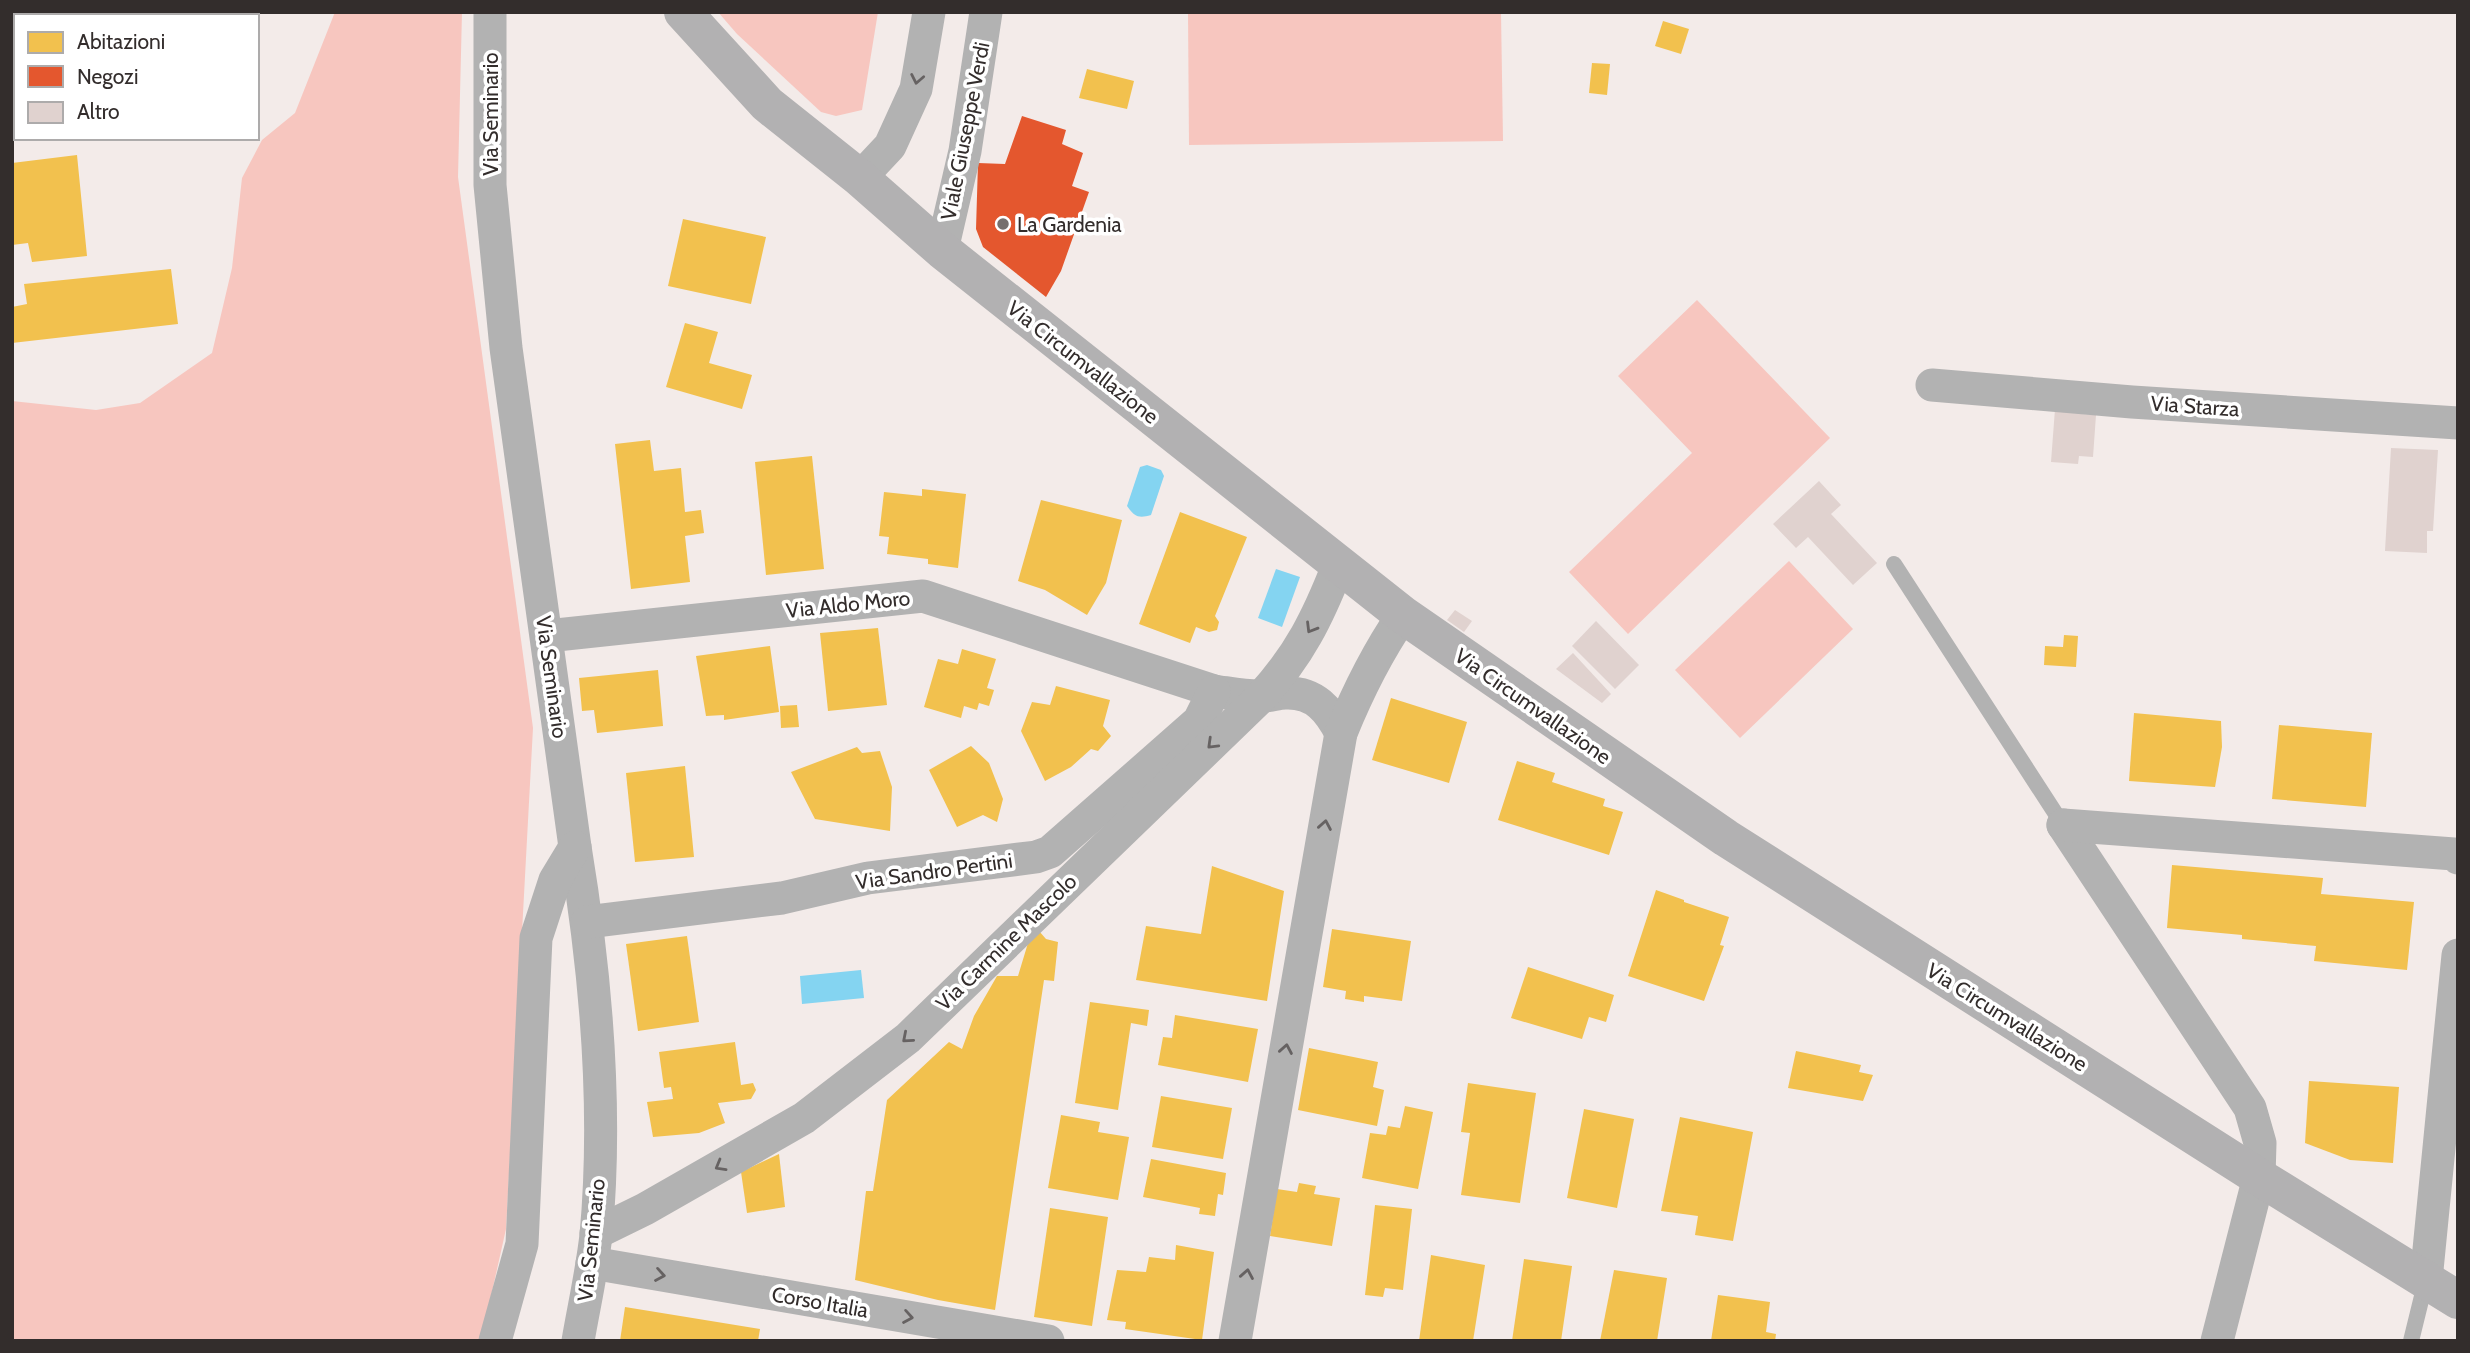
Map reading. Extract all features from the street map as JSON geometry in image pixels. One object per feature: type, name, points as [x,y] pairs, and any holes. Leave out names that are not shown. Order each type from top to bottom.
[{"type":"street","name":"Via Seminario","points":[[490,12],[491,198],[506,348],[587,922],[601,1064],[594,1248],[578,1341]]},
{"type":"street","name":"Via Circumvallazione","points":[[683,12],[767,104],[860,178],[942,250],[1403,615],[1726,838],[2259,1177],[2458,1300]]},
{"type":"street","points":[[860,178],[890,146],[916,89],[929,12]]},
{"type":"street","name":"Viale Giuseppe Verdi","points":[[942,250],[965,151],[986,12]]},
{"type":"street","name":"Via Starza","points":[[1932,385],[2132,402],[2458,423]]},
{"type":"street","name":"Via Carmine Mascolo","points":[[594,1248],[645,1209],[804,1118],[908,1038],[1261,697],[1284,671],[1319,615],[1338,566]]},
{"type":"street","name":"Via Aldo Moro","points":[[547,636],[923,596],[1214,691],[1261,697],[1286,693],[1303,694],[1329,711],[1341,733]]},
{"type":"street","points":[[1235,1341],[1341,733],[1380,648],[1403,615]]},
{"type":"street","name":"Via Sandro Pertini","points":[[587,922],[782,898],[868,878],[1036,858],[1050,852],[1199,722],[1214,691]]},
{"type":"street","points":[[2063,825],[2454,854],[2458,858]]},
{"type":"street","points":[[2063,825],[2250,1108],[2260,1143],[2259,1177],[2217,1341]]},
{"type":"street","points":[[495,1341],[522,1244],[536,939],[555,880],[575,847]]},
{"type":"street","points":[[2426,1280],[2458,955]]},
{"type":"street","name":"Corso Italia","points":[[594,1248],[1048,1341]]},
{"type":"lane","points":[[1894,565],[2063,825]]},
{"type":"lane","points":[[2411,1341],[2426,1280]]},
{"type":"shaded area","points":[[335,12],[462,12],[458,177],[533,728],[506,1229],[481,1341],[12,1341],[12,401],[96,410],[140,403],[212,353],[232,268],[242,178],[262,140],[295,113]]},
{"type":"shaded area","points":[[718,12],[878,12],[862,110],[836,116],[821,112],[737,34]]},
{"type":"shaded area","points":[[1188,12],[1501,12],[1503,141],[1189,145]]},
{"type":"shaded area","points":[[1697,300],[1830,438],[1628,634],[1569,572],[1692,453],[1618,376]]},
{"type":"shaded area","points":[[1789,561],[1853,629],[1740,738],[1675,670]]},
{"type":"water","points":[[1147,465],[1161,470],[1164,476],[1151,515],[1140,517],[1127,506],[1140,467]]},
{"type":"water","points":[[1276,569],[1300,577],[1282,627],[1258,618]]},
{"type":"water","points":[[861,970],[864,998],[802,1004],[800,976]]},
{"type":"building: Abitazioni","points":[[1663,21],[1689,29],[1681,54],[1655,46]]},
{"type":"building: Abitazioni","points":[[1592,63],[1610,64],[1607,95],[1589,93]]},
{"type":"building: Abitazioni","points":[[1087,69],[1134,81],[1127,109],[1079,98]]},
{"type":"building: Abitazioni","points":[[77,155],[87,256],[32,262],[28,243],[12,245],[12,163]]},
{"type":"building: Abitazioni","points":[[683,219],[766,237],[751,304],[668,286]]},
{"type":"building: Abitazioni","points":[[171,269],[178,324],[12,343],[12,307],[27,304],[24,284]]},
{"type":"building: Abitazioni","points":[[685,323],[718,332],[709,363],[752,375],[742,409],[666,387]]},
{"type":"building: Abitazioni","points":[[650,440],[654,471],[681,468],[685,512],[701,510],[704,533],[685,536],[690,582],[631,589],[615,444]]},
{"type":"building: Abitazioni","points":[[812,456],[824,569],[766,575],[755,462]]},
{"type":"building: Abitazioni","points":[[922,489],[966,494],[958,568],[928,564],[928,559],[887,554],[889,537],[879,536],[884,492],[922,496]]},
{"type":"building: Abitazioni","points":[[1041,500],[1122,520],[1106,583],[1087,615],[1045,590],[1018,581]]},
{"type":"building: Abitazioni","points":[[1180,512],[1247,537],[1215,616],[1219,622],[1217,630],[1209,632],[1196,627],[1190,643],[1139,624]]},
{"type":"building: Abitazioni","points":[[878,628],[887,705],[828,711],[820,633]]},
{"type":"building: Abitazioni","points":[[2064,635],[2078,636],[2076,667],[2044,665],[2045,646],[2063,647]]},
{"type":"building: Abitazioni","points":[[770,646],[779,712],[724,720],[724,715],[706,716],[696,656]]},
{"type":"building: Abitazioni","points":[[962,649],[996,659],[987,688],[994,690],[989,706],[979,703],[977,710],[964,706],[961,718],[924,707],[938,659],[958,664]]},
{"type":"building: Abitazioni","points":[[658,670],[663,726],[597,733],[594,710],[582,711],[579,678]]},
{"type":"building: Abitazioni","points":[[1056,686],[1110,700],[1103,726],[1111,736],[1098,751],[1091,749],[1071,767],[1045,781],[1021,731],[1032,702],[1050,705]]},
{"type":"building: Abitazioni","points":[[1391,698],[1467,722],[1449,783],[1372,760]]},
{"type":"building: Abitazioni","points":[[797,705],[799,727],[781,728],[780,706]]},
{"type":"building: Abitazioni","points":[[2134,713],[2221,721],[2222,747],[2215,787],[2129,781]]},
{"type":"building: Abitazioni","points":[[2279,725],[2372,733],[2366,807],[2272,799]]},
{"type":"building: Abitazioni","points":[[971,746],[989,763],[1003,799],[997,822],[983,815],[957,827],[929,770]]},
{"type":"building: Abitazioni","points":[[857,747],[862,753],[880,751],[892,787],[890,831],[815,819],[791,772]]},
{"type":"building: Abitazioni","points":[[1517,761],[1555,773],[1552,782],[1605,799],[1603,806],[1623,812],[1609,855],[1498,820]]},
{"type":"building: Abitazioni","points":[[685,766],[694,857],[635,862],[626,773]]},
{"type":"building: Abitazioni","points":[[2172,865],[2323,878],[2321,894],[2414,902],[2407,970],[2314,961],[2316,946],[2167,928]]},
{"type":"building: Abitazioni","points":[[1212,866],[1284,891],[1267,1001],[1136,980],[1146,926],[1201,934]]},
{"type":"building: Abitazioni","points":[[1656,890],[1729,917],[1720,945],[1724,946],[1704,1001],[1628,976]]},
{"type":"building: Abitazioni","points":[[1332,929],[1411,941],[1402,1001],[1364,996],[1364,1002],[1345,999],[1346,991],[1323,987]]},
{"type":"building: Abitazioni","points":[[1039,931],[1046,939],[1058,942],[1054,981],[1044,980],[995,1310],[938,1300],[855,1280],[866,1191],[873,1191],[887,1100],[949,1042],[962,1049],[974,1016],[997,976],[1018,976],[1028,943]]},
{"type":"building: Abitazioni","points":[[687,936],[699,1022],[638,1031],[626,944]]},
{"type":"building: Abitazioni","points":[[1528,967],[1614,995],[1606,1022],[1589,1017],[1582,1039],[1511,1018]]},
{"type":"building: Abitazioni","points":[[1090,1002],[1149,1010],[1147,1026],[1131,1023],[1118,1110],[1075,1103]]},
{"type":"building: Abitazioni","points":[[1175,1015],[1258,1029],[1248,1082],[1158,1065],[1163,1037],[1172,1038]]},
{"type":"building: Abitazioni","points":[[735,1042],[741,1085],[753,1083],[756,1090],[751,1099],[718,1103],[725,1123],[699,1133],[653,1137],[647,1102],[673,1099],[671,1087],[664,1088],[659,1052]]},
{"type":"building: Abitazioni","points":[[1309,1048],[1378,1062],[1373,1087],[1384,1090],[1377,1126],[1298,1110]]},
{"type":"building: Abitazioni","points":[[1796,1051],[1861,1065],[1859,1072],[1873,1075],[1863,1101],[1788,1088]]},
{"type":"building: Abitazioni","points":[[2309,1081],[2399,1087],[2393,1163],[2350,1160],[2305,1143]]},
{"type":"building: Abitazioni","points":[[1468,1083],[1536,1093],[1520,1203],[1461,1195],[1470,1133],[1461,1132]]},
{"type":"building: Abitazioni","points":[[1161,1096],[1232,1108],[1223,1159],[1152,1147]]},
{"type":"building: Abitazioni","points":[[1405,1106],[1433,1112],[1418,1189],[1362,1178],[1370,1133],[1386,1135],[1388,1126],[1400,1128]]},
{"type":"building: Abitazioni","points":[[1584,1109],[1634,1119],[1617,1208],[1567,1198]]},
{"type":"building: Abitazioni","points":[[1061,1115],[1100,1122],[1098,1132],[1129,1137],[1118,1200],[1048,1188]]},
{"type":"building: Abitazioni","points":[[1680,1117],[1753,1132],[1733,1241],[1695,1235],[1698,1216],[1661,1211]]},
{"type":"building: Abitazioni","points":[[779,1154],[785,1207],[747,1213],[741,1172]]},
{"type":"building: Abitazioni","points":[[1151,1159],[1226,1173],[1223,1195],[1218,1194],[1215,1216],[1199,1214],[1200,1208],[1143,1197]]},
{"type":"building: Abitazioni","points":[[1299,1183],[1316,1186],[1314,1194],[1340,1198],[1332,1246],[1270,1236],[1277,1189],[1297,1192]]},
{"type":"building: Abitazioni","points":[[1375,1205],[1412,1209],[1403,1290],[1385,1288],[1383,1297],[1365,1295]]},
{"type":"building: Abitazioni","points":[[1050,1208],[1108,1217],[1092,1326],[1034,1317]]},
{"type":"building: Abitazioni","points":[[1176,1245],[1214,1252],[1202,1340],[1125,1329],[1126,1322],[1107,1320],[1117,1270],[1146,1272],[1149,1257],[1175,1260]]},
{"type":"building: Abitazioni","points":[[1431,1255],[1485,1265],[1473,1341],[1419,1341]]},
{"type":"building: Abitazioni","points":[[1524,1259],[1572,1266],[1561,1341],[1512,1341]]},
{"type":"building: Abitazioni","points":[[1614,1270],[1667,1278],[1657,1341],[1600,1341]]},
{"type":"building: Abitazioni","points":[[1718,1295],[1770,1302],[1766,1332],[1776,1334],[1775,1341],[1711,1341]]},
{"type":"building: Abitazioni","points":[[625,1307],[760,1329],[758,1341],[620,1341]]},
{"type":"building: Negozi","points":[[1022,116],[1066,130],[1062,144],[1083,153],[1072,186],[1089,192],[1061,271],[1046,297],[983,247],[976,229],[978,163],[1005,164]]},
{"type":"building: Altro","points":[[2055,409],[2096,415],[2093,457],[2079,456],[2078,464],[2051,462]]},
{"type":"building: Altro","points":[[2391,448],[2438,450],[2433,531],[2427,531],[2427,553],[2385,551]]},
{"type":"building: Altro","points":[[1819,481],[1841,505],[1831,514],[1877,563],[1853,585],[1808,537],[1796,548],[1773,524]]},
{"type":"building: Altro","points":[[1455,610],[1472,621],[1464,632],[1447,620]]},
{"type":"building: Altro","points":[[1596,621],[1639,665],[1615,689],[1572,646]]},
{"type":"building: Altro","points":[[1573,653],[1611,694],[1602,703],[1556,669]]},
{"type":"place","name":"La Gardenia","points":[[1003,224]]}]
